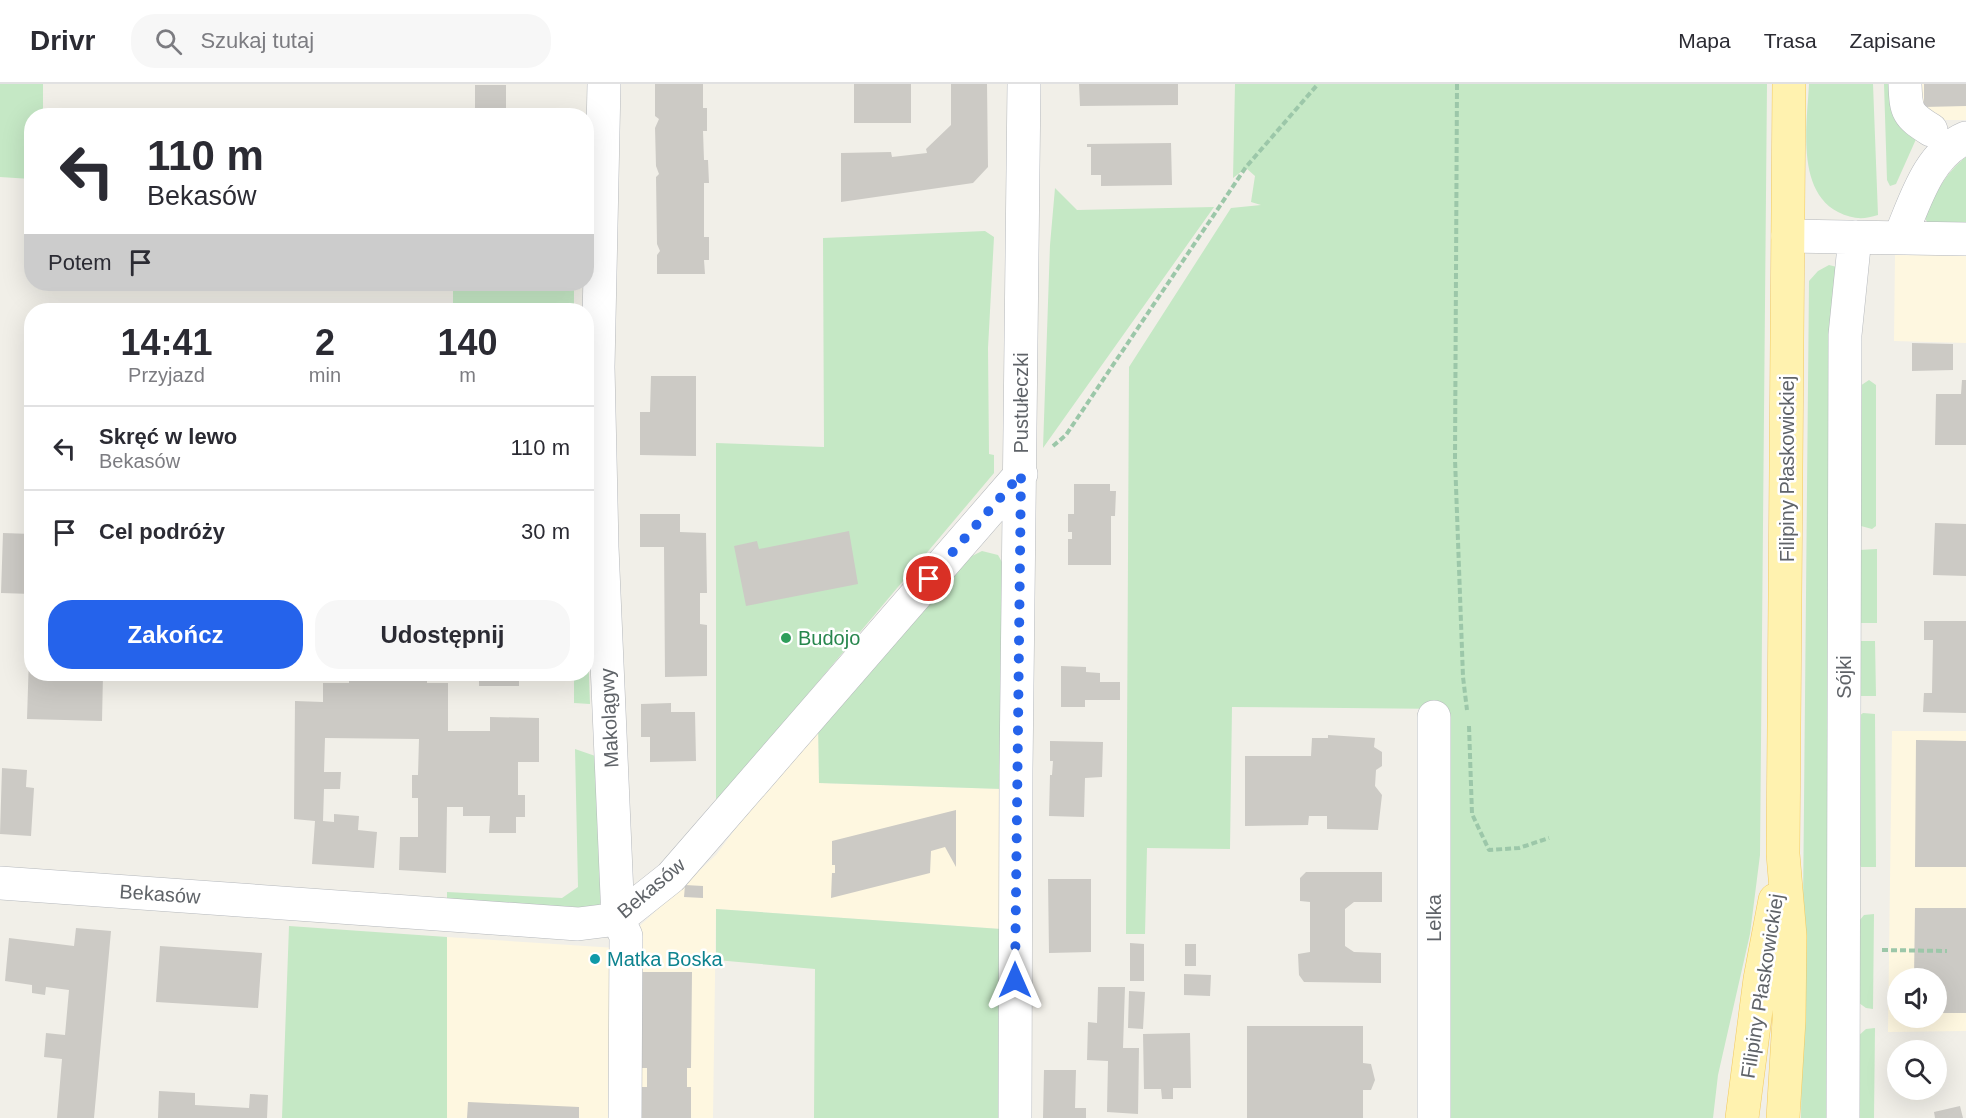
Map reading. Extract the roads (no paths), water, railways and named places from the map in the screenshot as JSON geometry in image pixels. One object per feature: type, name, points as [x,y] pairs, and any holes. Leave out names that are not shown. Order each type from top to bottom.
[{"type":"main road","name":"Filipiny Płaskowickiej","points":[[1783,1118],[1789,1020],[1790,936],[1784,854],[1789,84]]},
{"type":"main road","name":"Filipiny Płaskowickiej","points":[[1742,1118],[1760,979],[1784,854]]},
{"type":"street","name":"Makolągwy","points":[[604,84],[598,367],[602,558],[618,920],[626,936],[626,1118]]},
{"type":"street","name":"Pustułeczki","points":[[1016,1118],[1016,770],[1024,84]]},
{"type":"street","points":[[1905,84],[1906,106],[1909,115],[1931,130]]},
{"type":"street","points":[[1900,237],[1921,188],[1936,163],[1945,151],[1966,138]]},
{"type":"street","points":[[1788,236],[1966,239]]},
{"type":"street","name":"Sójki","points":[[1843,1118],[1845,345],[1855,237]]},
{"type":"street","name":"Bekasów","points":[[0,883],[578,924],[618,920],[670,877],[1021,474]]},
{"type":"street","name":"Lelka","points":[[1434,717],[1434,1118]]},
{"type":"place","name":"Budojo","points":[[786,638]]},
{"type":"place","name":"Matka Boska","points":[[595,959]]}]
